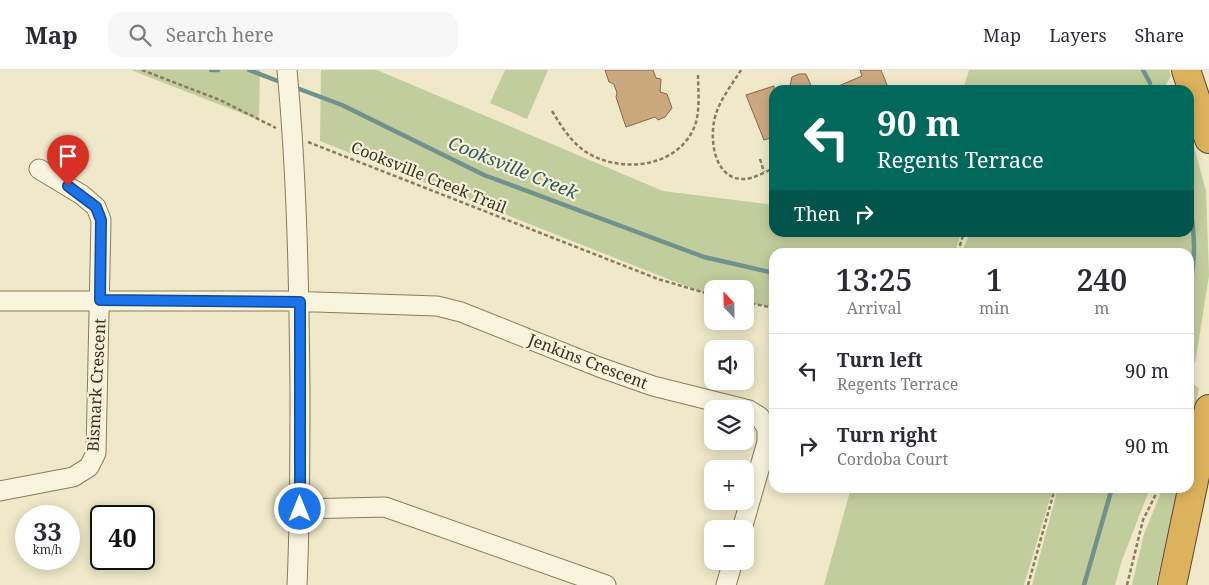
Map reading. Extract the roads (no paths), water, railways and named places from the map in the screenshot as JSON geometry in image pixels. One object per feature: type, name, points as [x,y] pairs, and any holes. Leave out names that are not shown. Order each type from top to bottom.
[{"type":"highway","points":[[1186,70],[1191,85]]},
{"type":"highway","points":[[1194,94],[1209,138]]},
{"type":"highway","points":[[1194,480],[1209,408]]},
{"type":"highway","points":[[1172,585],[1191,493]]},
{"type":"street","points":[[287,70],[292,129],[300,302],[300,509],[297,585]]},
{"type":"street","name":"Bismark Crescent","points":[[0,490],[73,477],[89,467],[96,452],[101,220],[96,207],[82,194],[39,168]]},
{"type":"street","name":"Jenkins Crescent","points":[[0,301],[300,302],[437,306],[461,312],[599,367],[653,386],[750,410],[760,417],[767,429],[767,442],[745,520]]},
{"type":"street","points":[[300,509],[385,507],[606,585]]},
{"type":"street","points":[[726,585],[730,570]]},
{"type":"waterway","name":"Cooksville Creek","points":[[211,70],[218,70]]},
{"type":"waterway","name":"Cooksville Creek","points":[[249,70],[283,83]]},
{"type":"waterway","points":[[1143,70],[1150,83]]},
{"type":"waterway","name":"Cooksville Creek","points":[[294,87],[342,105],[484,175],[704,257],[769,272]]},
{"type":"waterway","points":[[1194,237],[1194,248]]},
{"type":"waterway","points":[[1084,585],[1111,493]]}]
